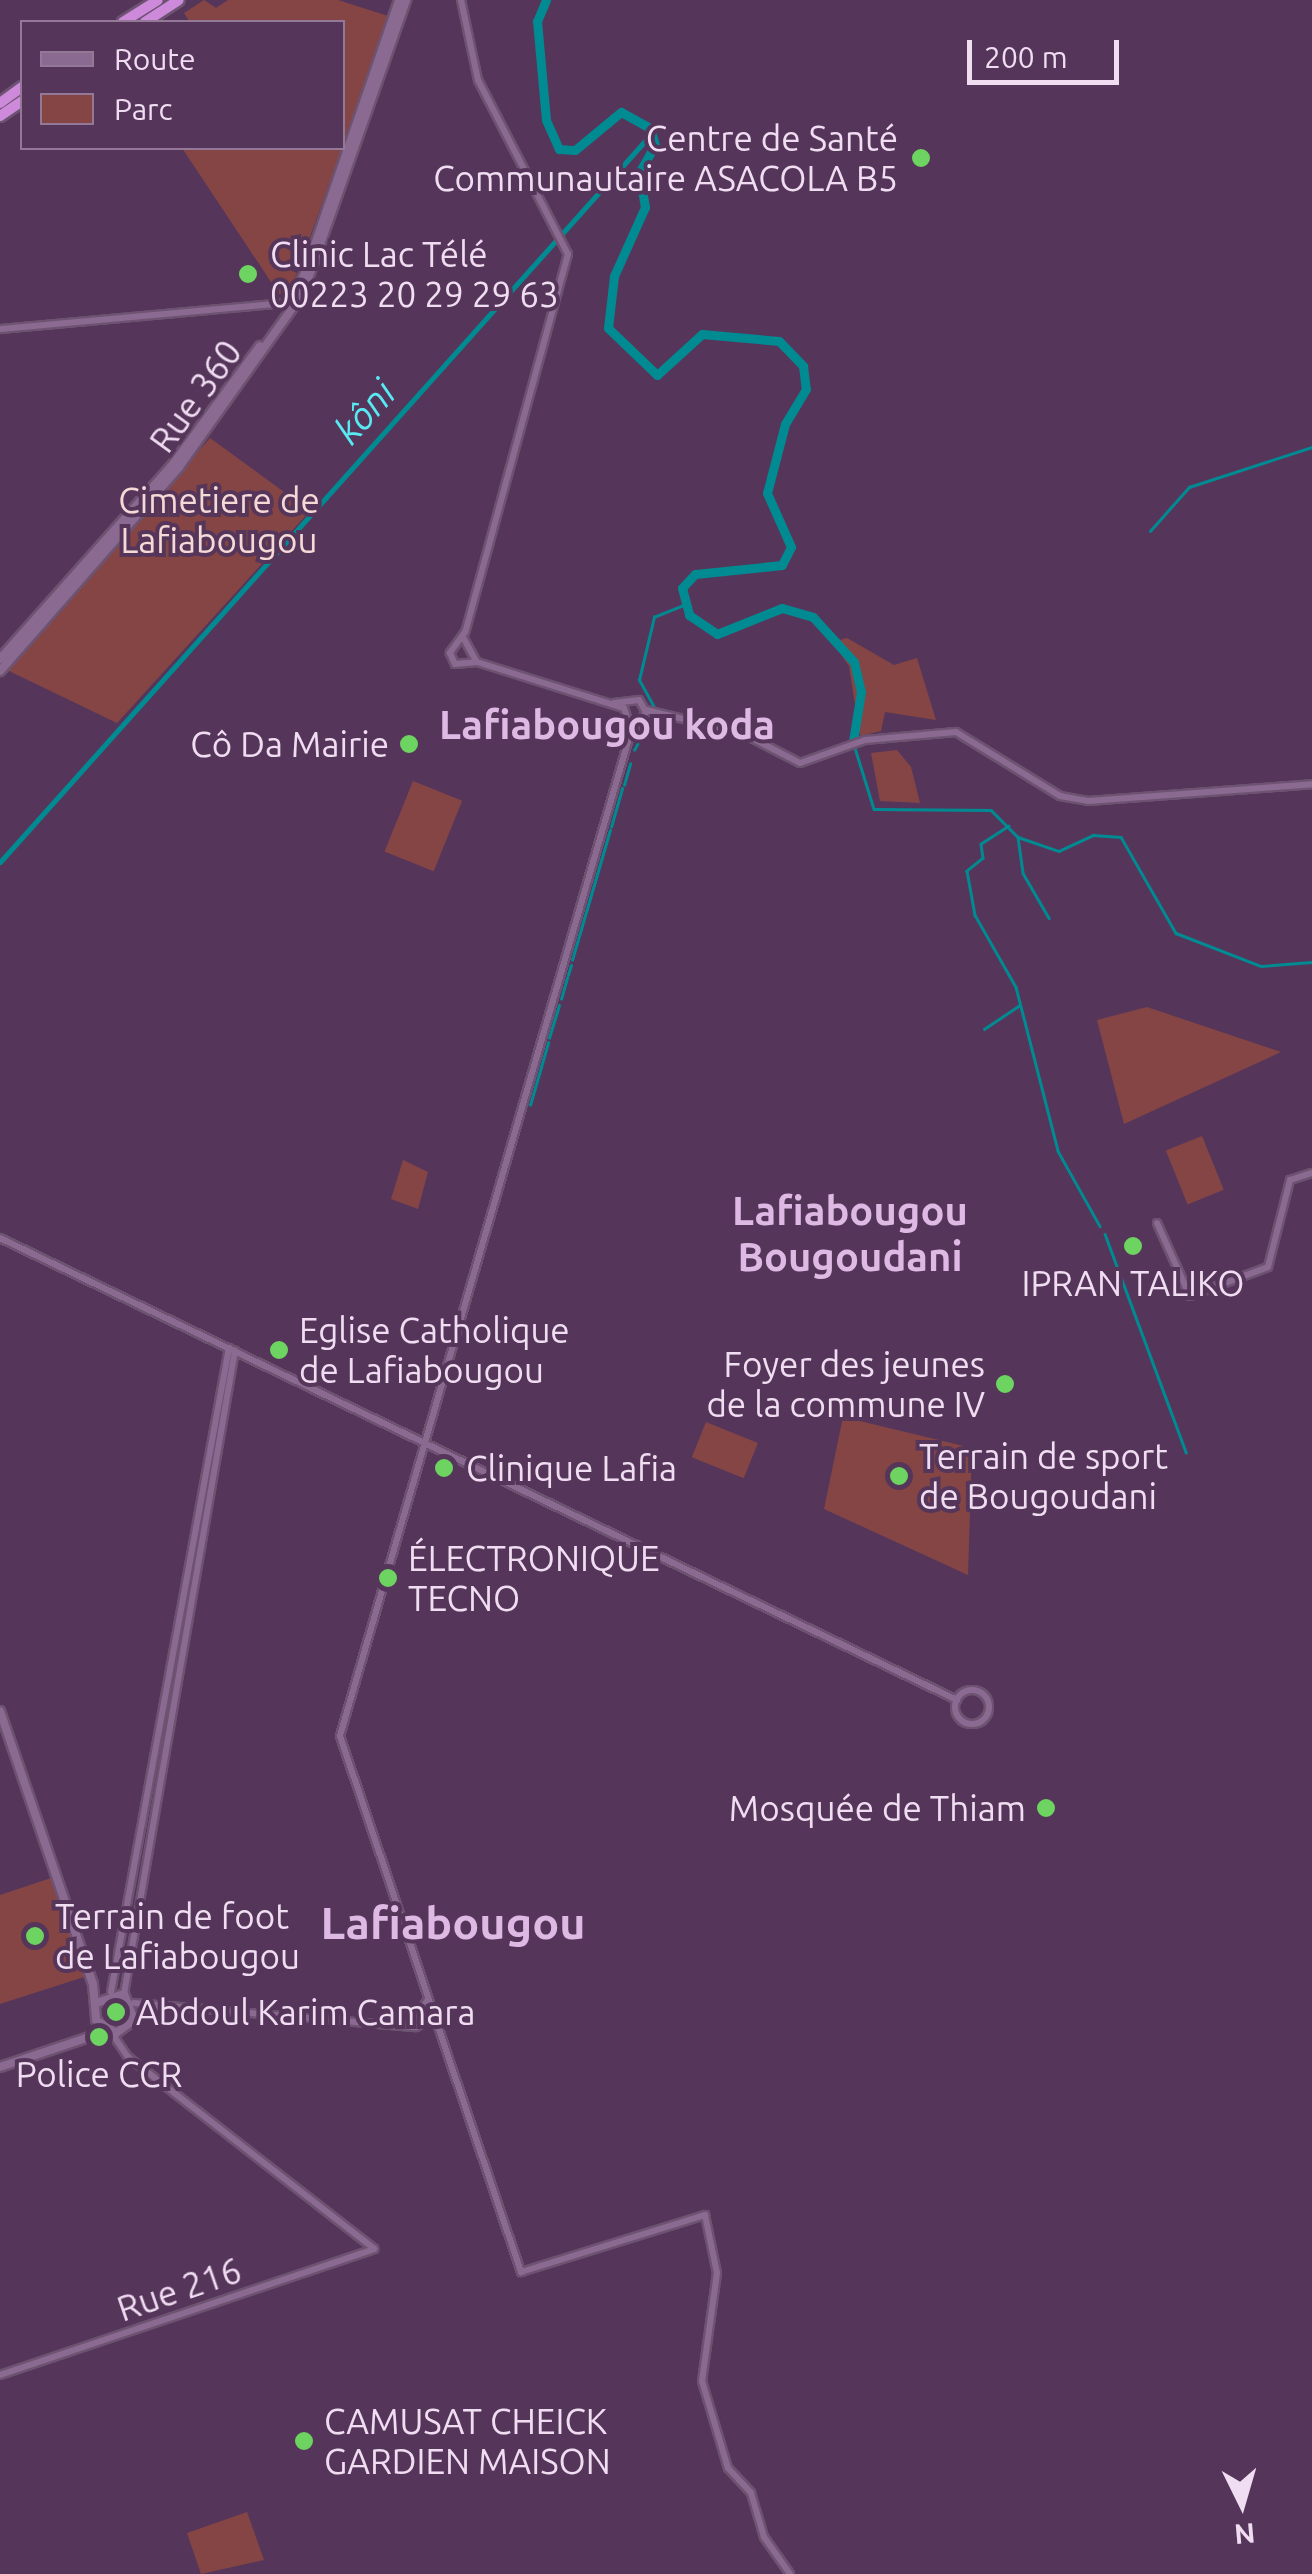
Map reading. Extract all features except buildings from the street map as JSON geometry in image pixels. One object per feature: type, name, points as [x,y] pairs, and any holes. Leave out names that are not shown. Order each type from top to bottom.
[{"type":"highway","points":[[126,20],[158,0]]},
{"type":"highway","points":[[148,20],[179,0]]},
{"type":"main road","name":"Rue 360","points":[[0,671],[179,467],[295,302],[402,0]]},
{"type":"main road","name":"Rue 360","points":[[0,659],[174,463],[295,302]]},
{"type":"main road","points":[[0,1711],[94,1984],[96,2020],[74,2042]]},
{"type":"main road","points":[[94,1984],[124,1994],[134,2004],[134,2020],[120,2036],[96,2020]]},
{"type":"main road","points":[[96,2003],[110,1992]]},
{"type":"main road","points":[[0,2067],[109,2032]]},
{"type":"street","points":[[458,665],[565,290],[565,237],[478,80],[462,0]]},
{"type":"street","points":[[0,329],[295,302]]},
{"type":"street","points":[[463,651],[477,662],[614,702],[633,701],[645,713]]},
{"type":"street","points":[[458,665],[450,656],[463,651]]},
{"type":"street","points":[[458,665],[477,662]]},
{"type":"street","points":[[633,701],[630,735],[340,1736],[435,2030],[521,2272],[705,2215],[717,2274],[702,2382],[723,2456],[790,2574]]},
{"type":"street","points":[[614,702],[630,714],[645,713],[742,733],[800,763],[865,740],[956,732],[1060,796],[1088,802],[1312,784]]},
{"type":"street","points":[[630,735],[645,713]]},
{"type":"street","points":[[1157,1224],[1190,1296],[1268,1268],[1290,1180],[1312,1173]]},
{"type":"street","points":[[0,1238],[956,1700],[981,1694],[986,1715],[966,1723],[956,1700]]},
{"type":"street","points":[[110,1992],[232,1350]]},
{"type":"street","points":[[124,1994],[232,1350]]},
{"type":"street","points":[[419,2021],[427,2001]]},
{"type":"street","points":[[134,2004],[409,2026],[432,2012]]},
{"type":"street","points":[[134,2020],[178,2005]]},
{"type":"street","points":[[419,2021],[432,2012]]},
{"type":"street","points":[[419,2021],[435,2030]]},
{"type":"street","name":"Rue 216","points":[[0,2376],[374,2249],[120,2036]]},
{"type":"green space","points":[[204,0],[216,8],[228,0],[338,0],[388,16],[345,139],[345,20],[189,20],[184,13]]},
{"type":"green space","points":[[183,150],[341,150],[306,248],[296,245],[287,269],[297,273],[290,293],[279,294]]},
{"type":"green space","name":"Cimetiere de Lafiabougou","points":[[210,438],[310,511],[117,723],[7,670]]},
{"type":"green space","points":[[847,638],[894,665],[917,658],[936,720],[885,712],[881,731],[860,736],[849,666],[832,642]]},
{"type":"green space","points":[[897,750],[911,767],[920,803],[880,801],[871,753]]},
{"type":"green space","points":[[413,781],[462,801],[434,871],[385,851]]},
{"type":"green space","points":[[1147,1007],[1281,1052],[1124,1124],[1097,1020]]},
{"type":"green space","points":[[1202,1136],[1224,1190],[1188,1204],[1166,1151]]},
{"type":"green space","points":[[403,1160],[428,1172],[418,1209],[391,1199]]},
{"type":"green space","name":"Terrain de sport de Bougoudani","points":[[843,1417],[972,1448],[968,1575],[824,1509]]},
{"type":"green space","points":[[706,1422],[758,1443],[744,1478],[692,1457]]},
{"type":"green space","name":"Terrain de foot de Lafiabougou","points":[[51,1878],[84,1977],[0,2004],[0,1895]]},
{"type":"green space","points":[[247,2512],[264,2560],[201,2574],[187,2533]]},
{"type":"waterway","points":[[546,0],[537,21],[546,120],[559,149],[575,150],[621,112],[650,128],[655,145],[639,173],[645,207],[614,276],[608,328],[657,375],[702,334],[779,341],[803,366],[806,389],[785,424],[767,493],[791,547],[782,565],[695,574],[682,588],[689,615],[717,634],[782,608],[813,617],[854,662],[861,692],[853,741]]},
{"type":"waterway","name":"kôni","points":[[0,862],[652,133]]},
{"type":"waterway","points":[[1150,531],[1189,487],[1312,447]]},
{"type":"waterway","points":[[655,709],[639,680],[654,617],[686,604]]},
{"type":"waterway","points":[[634,750],[653,716]]},
{"type":"waterway","points":[[855,748],[874,809],[991,810],[1018,837],[1059,851],[1093,835],[1121,837],[1176,933],[1261,966],[1312,962]]},
{"type":"waterway","points":[[624,785],[630,764]]},
{"type":"waterway","points":[[611,827],[622,789]]},
{"type":"waterway","points":[[1009,826],[981,844],[983,858],[967,871],[975,915],[1016,987],[1058,1151],[1100,1226]]},
{"type":"waterway","points":[[572,960],[610,830]]},
{"type":"waterway","points":[[1018,837],[1023,873],[1049,918]]},
{"type":"waterway","points":[[568,975],[571,965]]},
{"type":"waterway","points":[[561,999],[567,978]]},
{"type":"waterway","points":[[549,1038],[559,1005]]},
{"type":"waterway","points":[[984,1029],[1020,1005]]},
{"type":"waterway","points":[[530,1105],[548,1043]]},
{"type":"waterway","points":[[1105,1234],[1186,1452]]},
{"type":"place","name":"Centre de Santé Communautaire ASACOLA B5","points":[[921,158]]},
{"type":"place","name":"Clinic Lac Télé 00223 20 29 29 63","points":[[248,274]]},
{"type":"place","name":"Cô Da Mairie","points":[[409,744]]},
{"type":"place","name":"IPRAN TALIKO","points":[[1133,1246]]},
{"type":"place","name":"Eglise Catholique de Lafiabougou","points":[[279,1350]]},
{"type":"place","name":"Foyer des jeunes de la commune IV","points":[[1005,1384]]},
{"type":"place","name":"Clinique Lafia","points":[[444,1468]]},
{"type":"place","name":"Terrain de sport de Bougoudani","points":[[899,1476]]},
{"type":"place","name":"ÉLECTRONIQUE TECNO","points":[[388,1578]]},
{"type":"place","name":"Mosquée de Thiam","points":[[1046,1808]]},
{"type":"place","name":"Terrain de foot de Lafiabougou","points":[[35,1936]]},
{"type":"place","name":"Abdoul Karim Camara","points":[[116,2012]]},
{"type":"place","name":"Police CCR","points":[[99,2037]]},
{"type":"place","name":"CAMUSAT CHEICK GARDIEN MAISON","points":[[304,2441]]},
{"type":"district","name":"Lafiabougou koda","points":[[607,725]]},
{"type":"district","name":"Lafiabougou Bougoudani","points":[[850,1234]]},
{"type":"district","name":"Lafiabougou","points":[[453,1923]]}]
